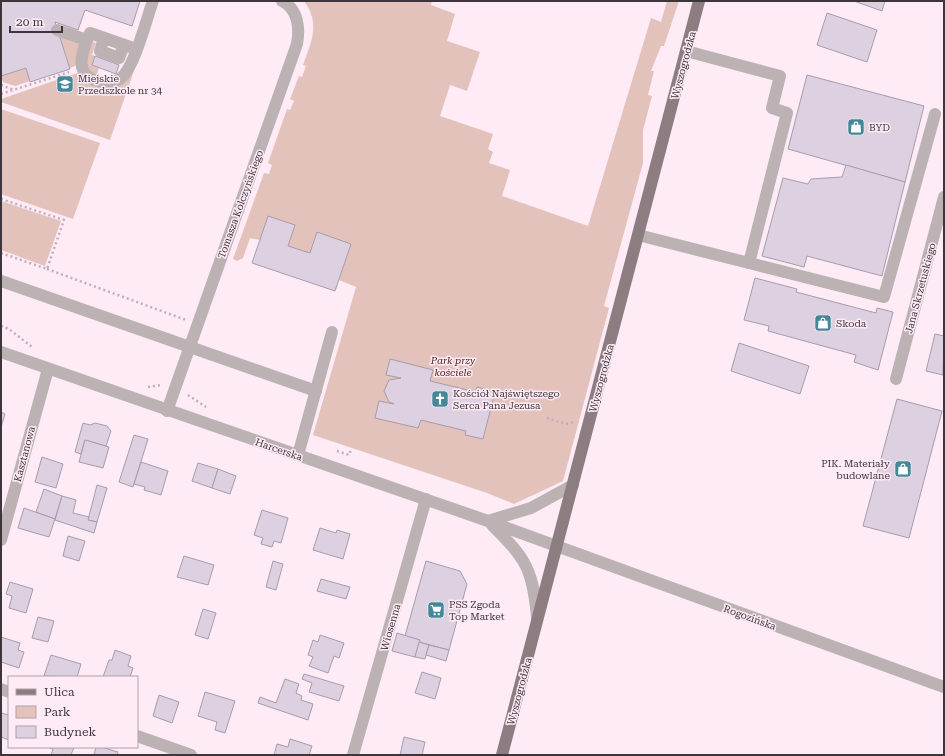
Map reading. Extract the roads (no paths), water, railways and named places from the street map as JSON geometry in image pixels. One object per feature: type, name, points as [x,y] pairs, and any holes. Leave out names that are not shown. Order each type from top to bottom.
[{"type":"main road","name":"Wyszogrodzka","points":[[502,755],[699,1]]},
{"type":"street","points":[[136,49],[124,44],[119,58],[100,51],[104,38],[90,33],[81,60],[82,68],[89,77],[97,81],[111,82],[124,74],[131,64],[153,1]]},
{"type":"street","name":"Tomasza Kolczyńskiego","points":[[167,411],[297,44],[298,35],[296,18],[292,10],[282,1]]},
{"type":"street","points":[[57,30],[87,40]]},
{"type":"street","points":[[686,51],[780,76],[772,108],[787,113],[748,263]]},
{"type":"street","points":[[638,235],[884,297],[935,114]]},
{"type":"street","name":"Jana Skrzetuskiego","points":[[896,378],[944,197]]},
{"type":"street","points":[[1,281],[316,391]]},
{"type":"street","points":[[298,455],[332,332]]},
{"type":"street","name":"Harcerska","points":[[1,352],[167,411],[426,499],[557,547]]},
{"type":"street","name":"Kasztanowa","points":[[1,540],[48,369]]},
{"type":"street","points":[[538,619],[535,592],[525,563],[518,552],[488,521],[531,508],[573,485]]},
{"type":"street","name":"Wiosenna","points":[[353,755],[426,499]]},
{"type":"street","name":"Rogozińska","points":[[557,547],[944,687]]},
{"type":"street","points":[[138,736],[191,755]]},
{"type":"place","name":"Miejskie Przedszkole nr 34","points":[[65,84]]},
{"type":"place","name":"BYD","points":[[856,127]]},
{"type":"place","name":"Skoda","points":[[823,323]]},
{"type":"place","name":"Kościół Najświętszego Serca Pana Jezusa","points":[[440,399]]},
{"type":"place","name":"PIK. Materiały budowlane","points":[[903,469]]},
{"type":"place","name":"PSS Zgoda Top Market","points":[[436,610]]},
{"type":"park label","name":"Park przy kościele","points":[[453,366]]}]
